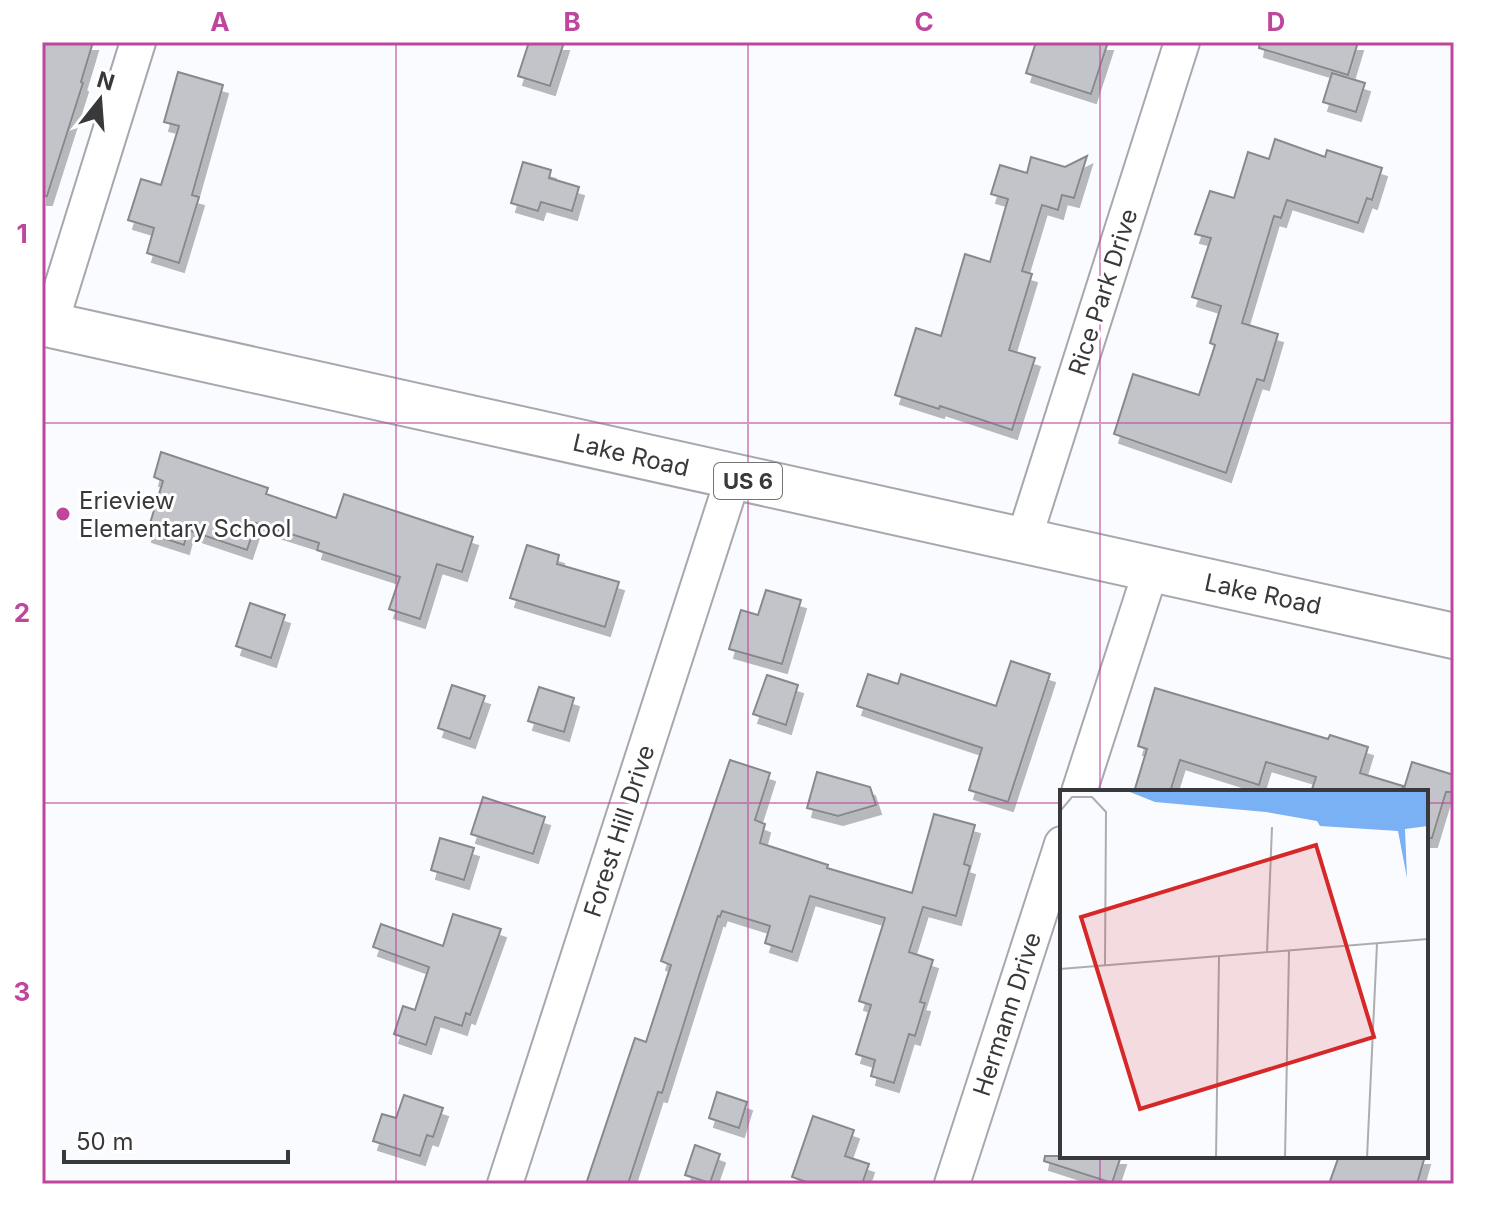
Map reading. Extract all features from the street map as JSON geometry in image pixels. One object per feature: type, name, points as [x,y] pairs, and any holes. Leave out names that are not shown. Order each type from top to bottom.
[{"type":"main road","name":"Lake Road","points":[[46,324],[1454,636]]},
{"type":"street","points":[[46,324],[138,42]]},
{"type":"street","name":"Rice Park Drive","points":[[1023,542],[1182,42]]},
{"type":"street","name":"Forest Hill Drive","points":[[505,1184],[733,478]]},
{"type":"street","points":[[1080,790],[1151,570]]},
{"type":"street","name":"Hermann Drive","points":[[952,1184],[1060,850]]},
{"type":"building","points":[[42,42],[93,42],[47,196],[42,196]]},
{"type":"building","points":[[529,42],[564,42],[550,86],[518,76]]},
{"type":"building","points":[[1036,42],[1108,42],[1091,94],[1026,73]]},
{"type":"building","points":[[1260,42],[1358,42],[1348,75],[1259,48]]},
{"type":"building","points":[[178,72],[223,85],[192,195],[199,197],[179,263],[147,253],[154,228],[128,220],[141,179],[161,185],[179,126],[164,122]]},
{"type":"building","points":[[1332,73],[1365,83],[1356,112],[1323,102]]},
{"type":"building","points":[[1275,139],[1325,157],[1327,150],[1382,168],[1372,200],[1367,198],[1358,223],[1287,200],[1281,218],[1274,216],[1242,323],[1278,334],[1264,381],[1257,379],[1226,473],[1114,434],[1133,374],[1199,395],[1215,345],[1210,343],[1221,306],[1192,297],[1211,238],[1195,234],[1210,191],[1234,198],[1248,152],[1269,159]]},
{"type":"building","points":[[1087,156],[1074,198],[1062,195],[1058,210],[1042,205],[1022,271],[1032,274],[1009,350],[1035,358],[1012,430],[895,395],[916,328],[941,336],[965,254],[990,262],[1008,199],[991,194],[1000,165],[1027,173],[1031,157],[1065,167]]},
{"type":"building","points":[[523,162],[551,170],[549,178],[579,187],[572,211],[541,202],[538,211],[511,203]]},
{"type":"building","points":[[161,452],[268,488],[266,494],[336,518],[344,494],[473,537],[462,572],[437,564],[420,619],[389,609],[400,577],[317,550],[319,543],[256,523],[247,550],[188,530],[184,545],[147,533],[163,481],[154,477]]},
{"type":"building","points":[[527,545],[559,555],[557,564],[619,582],[605,627],[510,598]]},
{"type":"building","points":[[766,590],[801,600],[782,664],[729,649],[741,610],[758,615]]},
{"type":"building","points":[[250,603],[285,615],[271,658],[236,646]]},
{"type":"building","points":[[1011,661],[1050,674],[1008,802],[969,790],[982,748],[857,706],[868,674],[898,684],[901,674],[996,706]]},
{"type":"building","points":[[767,675],[798,685],[786,725],[753,714]]},
{"type":"building","points":[[452,685],[485,696],[470,739],[438,728]]},
{"type":"building","points":[[539,687],[574,698],[564,732],[528,721]]},
{"type":"building","points":[[1155,688],[1328,739],[1330,735],[1368,747],[1360,773],[1403,786],[1402,790],[1312,790],[1316,777],[1266,762],[1259,785],[1180,760],[1171,790],[1135,790],[1147,749],[1138,746]]},
{"type":"building","points":[[730,760],[770,773],[755,820],[765,824],[760,843],[828,865],[827,868],[912,893],[934,814],[975,825],[964,864],[970,866],[956,916],[923,907],[909,952],[933,960],[920,1002],[925,1003],[915,1036],[909,1034],[894,1083],[871,1076],[875,1060],[856,1054],[871,1005],[859,1001],[885,918],[810,896],[792,952],[765,943],[770,926],[722,911],[662,1093],[658,1092],[628,1184],[586,1184],[635,1038],[646,1042],[671,965],[661,961]]},
{"type":"building","points":[[1412,762],[1454,775],[1454,792],[1446,792],[1432,838],[1428,838],[1428,790],[1404,790]]},
{"type":"building","points":[[817,772],[870,787],[876,805],[838,816],[807,808]]},
{"type":"building","points":[[483,797],[545,817],[533,854],[471,834]]},
{"type":"building","points":[[440,838],[474,848],[464,880],[431,870]]},
{"type":"building","points":[[453,914],[501,929],[470,1015],[466,1013],[462,1026],[435,1017],[426,1045],[394,1034],[403,1006],[415,1010],[429,967],[373,947],[381,924],[443,946]]},
{"type":"building","points":[[717,1092],[747,1102],[739,1128],[709,1118]]},
{"type":"building","points":[[404,1095],[443,1108],[433,1137],[427,1135],[420,1156],[373,1141],[382,1114],[396,1118]]},
{"type":"building","points":[[813,1116],[854,1130],[845,1156],[869,1164],[862,1184],[812,1184],[792,1177]]},
{"type":"building","points":[[695,1145],[720,1154],[710,1183],[685,1175]]},
{"type":"building","points":[[1045,1156],[1120,1158],[1112,1183],[1044,1161]]},
{"type":"building","points":[[1338,1158],[1424,1158],[1417,1184],[1329,1184]]},
{"type":"place","name":"Erieview Elementary School","points":[[63,514]]}]
